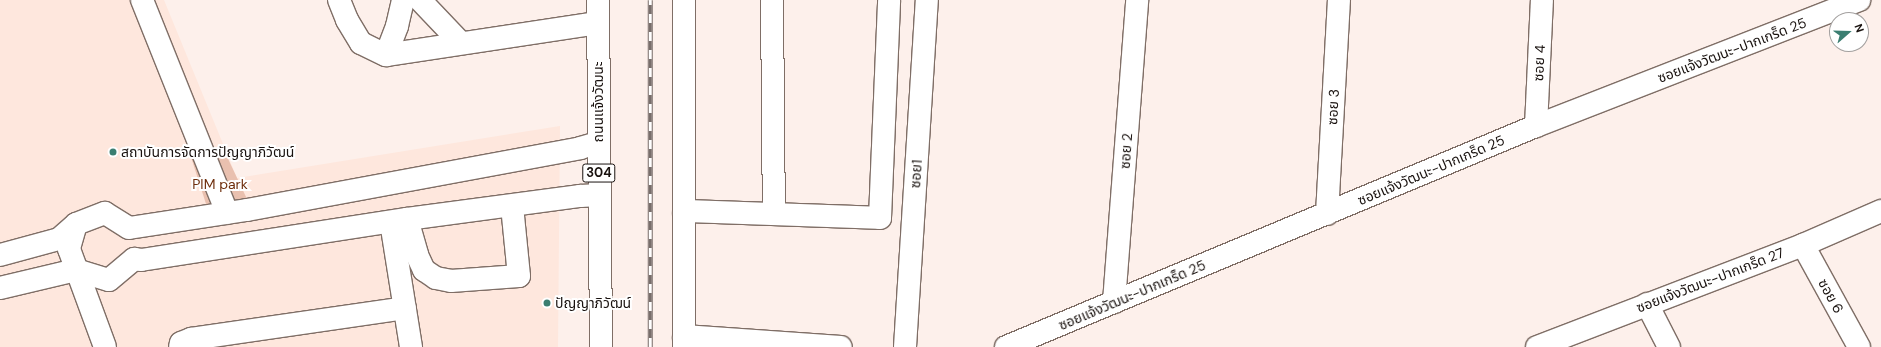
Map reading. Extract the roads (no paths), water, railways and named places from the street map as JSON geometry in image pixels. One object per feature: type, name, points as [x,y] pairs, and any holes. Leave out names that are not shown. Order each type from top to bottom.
[{"type":"street","points":[[142,0],[227,213]]},
{"type":"street","points":[[339,0],[347,20],[361,43],[386,55],[598,23]]},
{"type":"street","points":[[386,55],[397,26],[403,0]]},
{"type":"street","points":[[420,0],[461,43]]},
{"type":"street","name":"ถนนแจ้งวัฒนะ","points":[[598,0],[598,143],[600,195],[601,347]]},
{"type":"street","points":[[684,0],[684,342],[841,347]]},
{"type":"street","points":[[772,0],[774,214]]},
{"type":"street","points":[[684,211],[880,218],[890,0]]},
{"type":"street","name":"ซอย1","points":[[905,347],[927,0]]},
{"type":"street","name":"ซอย 2","points":[[1114,302],[1137,0]]},
{"type":"street","name":"ซอย 3","points":[[1327,214],[1338,0]]},
{"type":"street","name":"ซอย 4","points":[[1536,126],[1542,0]]},
{"type":"street","name":"ซอยแจ้งวัฒนะ-ปากเกร็ด 25","points":[[1006,347],[1536,126],[1860,0]]},
{"type":"street","points":[[0,255],[59,239],[76,224],[105,213],[129,228],[227,213],[580,148],[598,143]]},
{"type":"street","points":[[0,288],[76,270],[109,280],[134,259],[141,260],[399,220],[580,196],[600,195]]},
{"type":"street","points":[[399,220],[424,270],[436,278],[451,281],[519,276],[512,206]]},
{"type":"street","name":"ซอยแจ้งวัฒนะ-ปากเกร็ด 27","points":[[1537,347],[1803,245],[1881,211]]},
{"type":"street","points":[[399,220],[405,308],[411,347]]},
{"type":"street","points":[[76,224],[69,249],[104,347]]},
{"type":"street","points":[[129,228],[134,259]]},
{"type":"street","name":"ซอย 6","points":[[1803,245],[1859,347]]},
{"type":"street","points":[[1647,304],[1669,347]]},
{"type":"street","points":[[180,347],[181,343],[191,339],[405,308]]},
{"type":"railway","points":[[650,0],[650,347]]},
{"type":"place","name":"สถาบันการจัดการปัญญาภิวัฒน์","points":[[113,152]]},
{"type":"place","name":"ปัญญาภิวัฒน์","points":[[547,303]]},
{"type":"park label","name":"PIM park","points":[[220,184]]}]
